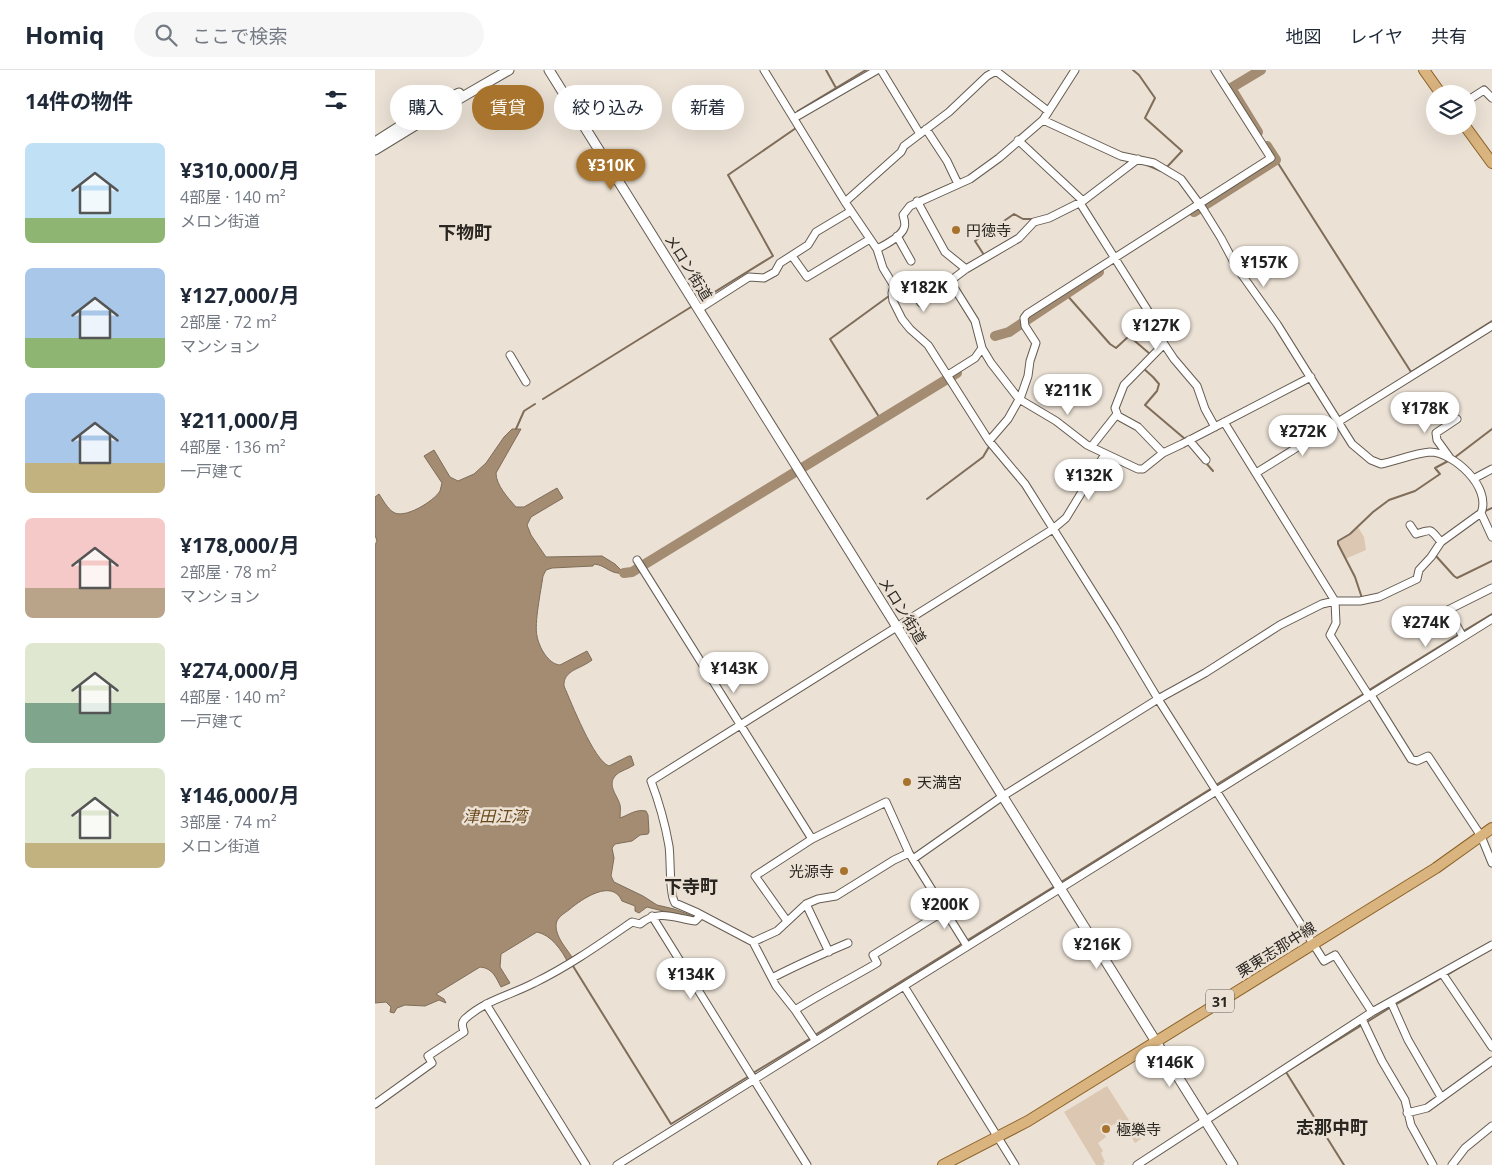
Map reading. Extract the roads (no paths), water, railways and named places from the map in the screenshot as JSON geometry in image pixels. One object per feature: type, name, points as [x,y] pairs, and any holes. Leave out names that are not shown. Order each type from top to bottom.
[{"type":"main road","points":[[1423,70],[1434,85]]},
{"type":"main road","points":[[1472,135],[1492,163]]},
{"type":"main road","name":"栗東志那中線","points":[[943,1165],[1028,1121],[1436,868],[1492,828]]},
{"type":"street","points":[[375,142],[429,107],[505,70]]},
{"type":"street","points":[[375,150],[509,70]]},
{"type":"street","name":"メロン街道","points":[[549,70],[1233,1165]]},
{"type":"street","points":[[764,70],[845,202],[877,249],[887,276],[894,286]]},
{"type":"street","points":[[794,118],[877,70]]},
{"type":"street","points":[[881,70],[923,131],[947,161],[958,184]]},
{"type":"street","points":[[877,249],[897,236],[905,225],[903,215],[917,201],[970,179],[983,171],[1043,120],[1075,70]]},
{"type":"street","points":[[989,441],[1008,419],[1019,399],[1028,376],[1029,362],[1036,343],[1025,326],[1023,318],[1116,260],[1271,158],[1215,70]]},
{"type":"street","points":[[845,202],[923,131],[949,112],[985,73],[996,71],[1049,111]]},
{"type":"street","points":[[1476,96],[1484,90],[1492,98]]},
{"type":"street","points":[[753,942],[777,931],[805,904],[818,899],[836,896],[893,860],[911,856],[1003,796],[1280,625],[1322,604],[1335,601],[1360,601],[1379,597],[1417,579],[1419,570],[1441,542],[1481,513],[1488,505],[1485,491],[1477,477],[1450,458],[1426,453],[1394,462],[1377,463],[1352,444],[1311,376],[1237,268],[1201,205],[1181,179],[1154,164],[1121,156],[1043,120]]},
{"type":"street","points":[[1018,140],[1045,163],[1082,202],[1151,314],[1164,344],[1197,386],[1205,409],[1215,427]]},
{"type":"street","points":[[894,286],[911,286],[921,303],[966,269],[1019,238],[1034,222],[1049,218],[1082,202],[1139,159]]},
{"type":"street","points":[[917,201],[945,252],[966,269]]},
{"type":"street","points":[[699,309],[749,277],[765,278],[775,272],[780,263],[808,245],[816,232],[851,211]]},
{"type":"street","points":[[897,236],[911,261]]},
{"type":"street","points":[[792,256],[807,278],[870,239]]},
{"type":"street","points":[[950,281],[975,320],[982,348],[991,363],[1019,399],[1056,421],[1091,447],[1143,469],[1163,453],[1311,376]]},
{"type":"street","points":[[894,286],[892,293],[893,301],[901,319],[928,344],[989,441],[1025,484],[1323,961],[1335,955],[1372,1012]]},
{"type":"street","points":[[1256,473],[1492,326]]},
{"type":"street","points":[[1163,453],[1138,428],[1117,414],[1115,408],[1124,385],[1164,344]]},
{"type":"street","points":[[949,377],[975,358],[982,348]]},
{"type":"street","points":[[510,355],[526,382]]},
{"type":"street","points":[[1091,447],[1117,414]]},
{"type":"street","points":[[1450,458],[1437,440],[1436,433],[1457,419]]},
{"type":"street","points":[[1224,422],[1335,601],[1336,623],[1330,635],[1411,759],[1417,761],[1428,756],[1481,836],[1492,863]]},
{"type":"street","points":[[1189,440],[1206,460]]},
{"type":"street","points":[[813,1038],[771,978],[753,942],[675,903],[672,899],[669,846],[659,802],[651,781],[1053,529],[1066,518],[1105,454]]},
{"type":"street","points":[[1477,477],[1492,469]]},
{"type":"street","points":[[1481,513],[1492,536]]},
{"type":"street","points":[[1410,525],[1414,534],[1429,530],[1441,542]]},
{"type":"street","points":[[637,560],[812,840]]},
{"type":"street","points":[[1462,635],[1448,610],[1492,588]]},
{"type":"street","points":[[617,1165],[752,1076],[813,1038],[904,986],[965,942],[1462,635],[1492,619]]},
{"type":"street","points":[[787,921],[755,876],[812,840],[886,802],[911,856],[965,942]]},
{"type":"street","points":[[805,904],[829,952]]},
{"type":"street","points":[[795,1010],[819,994],[836,987],[877,963],[873,955],[946,910]]},
{"type":"street","points":[[375,1104],[432,1063],[428,1056],[464,1032],[462,1025],[464,1019],[486,1004],[530,986],[567,967],[632,922],[640,924],[652,916],[662,915],[695,921],[701,915]]},
{"type":"street","points":[[652,916],[807,1165]]},
{"type":"street","points":[[771,978],[848,942]]},
{"type":"street","points":[[1137,1165],[1372,1012],[1492,944]]},
{"type":"street","points":[[1442,973],[1492,1048]]},
{"type":"street","points":[[904,986],[1015,1165]]},
{"type":"street","points":[[1391,1002],[1408,1040],[1441,1097]]},
{"type":"street","points":[[486,1004],[586,1165]]},
{"type":"street","points":[[1362,1019],[1382,1061],[1405,1100],[1411,1125],[1433,1165]]},
{"type":"street","points":[[1407,1113],[1427,1108],[1492,1061]]},
{"type":"street","points":[[1452,1165],[1465,1148],[1492,1126]]},
{"type":"water","name":"津田江湾","points":[[512,429],[521,429],[496,473],[500,487],[516,507],[524,507],[557,488],[563,498],[531,517],[527,525],[531,535],[546,557],[602,556],[615,564],[624,573],[615,573],[594,564],[593,566],[546,570],[543,576],[536,624],[537,636],[542,650],[552,662],[560,665],[587,651],[592,660],[566,676],[564,686],[583,730],[603,762],[609,766],[631,756],[634,765],[616,775],[613,779],[612,787],[620,805],[620,818],[635,812],[646,811],[649,832],[648,834],[640,835],[632,841],[615,844],[612,848],[614,858],[611,876],[614,882],[657,905],[696,917],[695,919],[647,907],[639,913],[635,911],[635,906],[622,901],[617,894],[611,891],[597,893],[575,905],[557,920],[556,930],[572,957],[568,963],[563,953],[547,936],[537,932],[501,954],[500,967],[510,983],[501,987],[491,971],[480,967],[436,994],[444,999],[446,1003],[439,1000],[425,1006],[405,1005],[397,1008],[394,1013],[390,1012],[391,1007],[386,1002],[375,1003],[375,545],[377,541],[375,535],[375,497],[379,494],[393,512],[404,514],[411,512],[432,500],[440,491],[442,483],[424,456],[434,450],[450,477],[458,481],[474,474],[486,463]]},
{"type":"waterway","points":[[826,70],[836,88],[866,70]]},
{"type":"waterway","points":[[1133,70],[1139,75],[1155,98],[1145,118],[1182,151],[1166,168]]},
{"type":"waterway","points":[[1258,132],[1231,88],[1261,70]]},
{"type":"waterway","points":[[798,111],[836,88]]},
{"type":"waterway","points":[[700,301],[773,256],[728,175],[796,128]]},
{"type":"waterway","points":[[1194,212],[1276,160],[1267,146]]},
{"type":"waterway","points":[[1276,160],[1411,372],[1492,321]]},
{"type":"waterway","points":[[1120,169],[1130,161]]},
{"type":"waterway","points":[[1147,165],[1161,171]]},
{"type":"waterway","points":[[919,198],[951,184]]},
{"type":"waterway","points":[[984,255],[975,241],[1014,214],[1023,219],[1033,219]]},
{"type":"waterway","points":[[995,336],[1009,332],[1099,272]]},
{"type":"waterway","points":[[912,283],[933,273],[941,285]]},
{"type":"waterway","points":[[1066,294],[1110,344],[1116,348],[1129,336],[1150,354]]},
{"type":"waterway","points":[[881,420],[830,339],[889,296]]},
{"type":"waterway","points":[[543,399],[691,307]]},
{"type":"waterway","points":[[1143,368],[1159,384],[1157,391],[1145,405],[1185,439]]},
{"type":"waterway","points":[[624,573],[632,572],[957,373]]},
{"type":"waterway","points":[[516,429],[524,411],[535,404]]},
{"type":"waterway","points":[[1454,458],[1492,429]]},
{"type":"waterway","points":[[927,499],[983,457],[990,445]]},
{"type":"waterway","points":[[1362,598],[1355,577],[1338,541],[1350,534],[1389,500],[1415,491],[1440,474],[1435,468],[1450,460]]},
{"type":"waterway","points":[[1206,463],[1213,471]]},
{"type":"waterway","points":[[1483,512],[1492,508]]},
{"type":"waterway","points":[[1436,556],[1457,578],[1492,561]]},
{"type":"waterway","points":[[1277,623],[1296,613]]},
{"type":"waterway","points":[[1462,632],[1492,614]]},
{"type":"waterway","points":[[1369,690],[1458,635]]},
{"type":"waterway","points":[[1216,785],[1365,693]]},
{"type":"waterway","points":[[1061,882],[1212,788]]},
{"type":"waterway","points":[[919,851],[950,829]]},
{"type":"waterway","points":[[815,1035],[1055,886]]},
{"type":"waterway","points":[[1447,975],[1469,962]]},
{"type":"waterway","points":[[573,966],[671,1124],[749,1076]]},
{"type":"waterway","points":[[1395,1005],[1443,977]]},
{"type":"waterway","points":[[1344,1165],[1286,1072],[1391,1007]]},
{"type":"waterway","points":[[753,1073],[811,1038]]},
{"type":"place","name":"円徳寺","points":[[956,230]]},
{"type":"place","name":"天満宮","points":[[907,782]]},
{"type":"place","name":"光源寺","points":[[844,871]]},
{"type":"place","name":"極樂寺","points":[[1106,1129]]},
{"type":"district","name":"下物町","points":[[465,232]]},
{"type":"district","name":"下寺町","points":[[691,886]]},
{"type":"district","name":"志那中町","points":[[1332,1127]]}]
